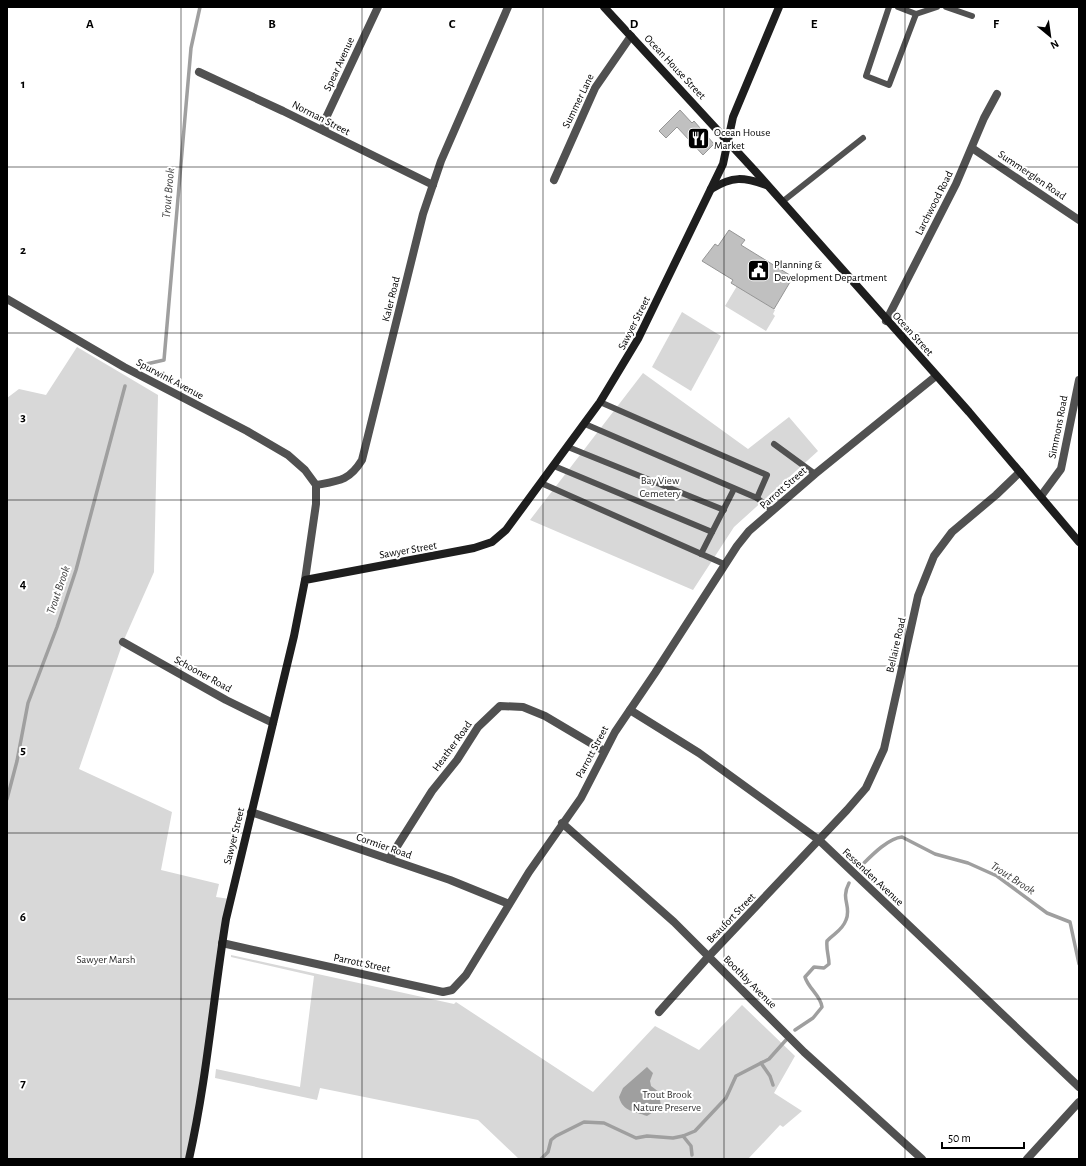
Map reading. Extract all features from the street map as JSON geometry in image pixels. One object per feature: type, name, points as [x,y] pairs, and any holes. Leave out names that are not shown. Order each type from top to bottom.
[{"type":"street","name":"Spear Avenue","points":[[325,131],[324,122],[378,7]]},
{"type":"street","name":"Kaler Road","points":[[316,485],[344,478],[354,473],[362,460],[423,214],[441,161],[508,7]]},
{"type":"street","name":"Ocean House Street","points":[[604,7],[728,143]]},
{"type":"street","name":"Sawyer Street","points":[[189,1159],[206,1074],[222,943],[232,886],[294,636],[305,580],[483,546],[500,537],[506,530],[585,424],[638,339],[723,164],[733,117],[779,7]]},
{"type":"street","name":"Summer Lane","points":[[554,180],[595,88],[631,36]]},
{"type":"street","name":"Norman Street","points":[[199,72],[325,131],[433,185]]},
{"type":"street","name":"Larchwood Road","points":[[886,321],[956,184],[984,118],[997,94]]},
{"type":"street","name":"Ocean Street","points":[[728,143],[768,186],[936,376],[1041,496],[1079,542]]},
{"type":"street","name":"Summerglen Road","points":[[972,148],[1079,220]]},
{"type":"street","points":[[711,190],[725,181],[736,178],[748,179],[768,186]]},
{"type":"street","name":"Spurwink Avenue","points":[[7,300],[120,364],[247,431],[288,455],[305,470],[316,485]]},
{"type":"street","name":"Parrott Street","points":[[222,943],[443,992],[452,990],[466,975],[509,904],[562,823],[581,798],[604,751],[724,564],[749,531],[815,474],[936,376]]},
{"type":"street","name":"Simmons Road","points":[[1041,496],[1061,469],[1079,380]]},
{"type":"street","name":"Bellaire Road","points":[[819,840],[866,788],[884,749],[918,596],[934,556],[952,532],[996,495],[1020,472]]},
{"type":"street","points":[[305,580],[316,504],[316,485]]},
{"type":"street","name":"Schooner Road","points":[[123,642],[226,700],[273,723]]},
{"type":"street","name":"Heather Road","points":[[389,859],[432,791],[457,760],[478,727],[500,706],[523,706],[545,716],[604,751]]},
{"type":"street","name":"Fessenden Avenue","points":[[630,710],[699,753],[819,840],[1079,1087]]},
{"type":"street","name":"Cormier Road","points":[[251,812],[450,880],[509,904]]},
{"type":"street","name":"Boothby Avenue","points":[[562,823],[627,878],[709,956],[804,1052],[922,1159]]},
{"type":"street","name":"Beaufort Street","points":[[659,1012],[709,956],[819,840]]},
{"type":"street","points":[[1027,1159],[1079,1102]]},
{"type":"lane","points":[[889,7],[866,76],[889,85],[916,14]]},
{"type":"lane","points":[[898,7],[916,14],[937,7]]},
{"type":"lane","points":[[946,7],[972,16]]},
{"type":"lane","points":[[782,202],[863,138]]},
{"type":"lane","points":[[600,402],[767,475],[757,498]]},
{"type":"lane","points":[[585,424],[757,498],[773,511]]},
{"type":"lane","points":[[774,444],[815,474]]},
{"type":"lane","points":[[568,447],[724,510]]},
{"type":"lane","points":[[554,466],[712,532]]},
{"type":"lane","points":[[541,484],[724,564]]},
{"type":"lane","points":[[702,554],[734,488]]},
{"type":"green space","points":[[737,286],[775,310],[773,314],[775,316],[766,331],[725,306]]},
{"type":"green space","points":[[682,312],[721,336],[691,391],[652,367]]},
{"type":"green space","name":"Sawyer Marsh","points":[[77,347],[158,395],[154,572],[123,642],[79,769],[172,812],[161,870],[219,884],[216,897],[230,899],[189,1159],[7,1159],[7,398],[19,389],[46,395]]},
{"type":"green space","name":"Bay View Cemetery","points":[[643,373],[748,449],[789,417],[818,451],[734,527],[693,590],[530,520]]},
{"type":"green space","name":"Trout Brook Nature Preserve","points":[[231,955],[454,1004],[456,1002],[593,1092],[655,1026],[699,1050],[742,1005],[795,1056],[774,1093],[802,1111],[783,1127],[780,1125],[748,1159],[519,1159],[478,1120],[320,1088],[317,1100],[215,1078],[216,1069],[300,1087],[314,976],[231,957]]},
{"type":"shaded area","points":[[647,1067],[653,1073],[650,1081],[651,1086],[659,1092],[661,1107],[647,1116],[633,1112],[623,1106],[619,1097],[623,1088]]},
{"type":"building","points":[[680,110],[692,123],[694,121],[714,144],[703,155],[677,127],[666,138],[659,131]]},
{"type":"building","name":"Planning & Development Department","points":[[729,230],[745,240],[741,245],[793,277],[774,309],[731,283],[733,280],[702,261],[715,244],[718,246]]},
{"type":"waterway","name":"Trout Brook","points":[[142,365],[164,360],[191,48],[200,7]]},
{"type":"waterway","name":"Trout Brook","points":[[7,799],[17,761],[28,703],[57,627],[76,570],[125,386]]},
{"type":"waterway","name":"Trout Brook","points":[[864,863],[887,843],[902,837],[935,854],[968,863],[997,876],[1047,913],[1070,922],[1079,964]]},
{"type":"waterway","name":"Trout Brook","points":[[795,1030],[813,1018],[822,1007],[819,999],[805,977],[814,967],[824,968],[829,964],[827,941],[840,929],[846,920],[848,911],[846,894],[849,883]]},
{"type":"waterway","name":"Trout Brook","points":[[541,1159],[548,1152],[551,1140],[584,1122],[604,1123],[636,1138],[647,1136],[673,1138],[695,1131],[726,1098],[736,1076],[769,1059],[786,1040]]},
{"type":"waterway","points":[[761,1063],[770,1076],[773,1085]]},
{"type":"waterway","points":[[683,1136],[691,1146],[692,1155]]},
{"type":"place","name":"Ocean House Market","points":[[698,138]]},
{"type":"place","name":"Planning & Development Department","points":[[759,270]]}]
